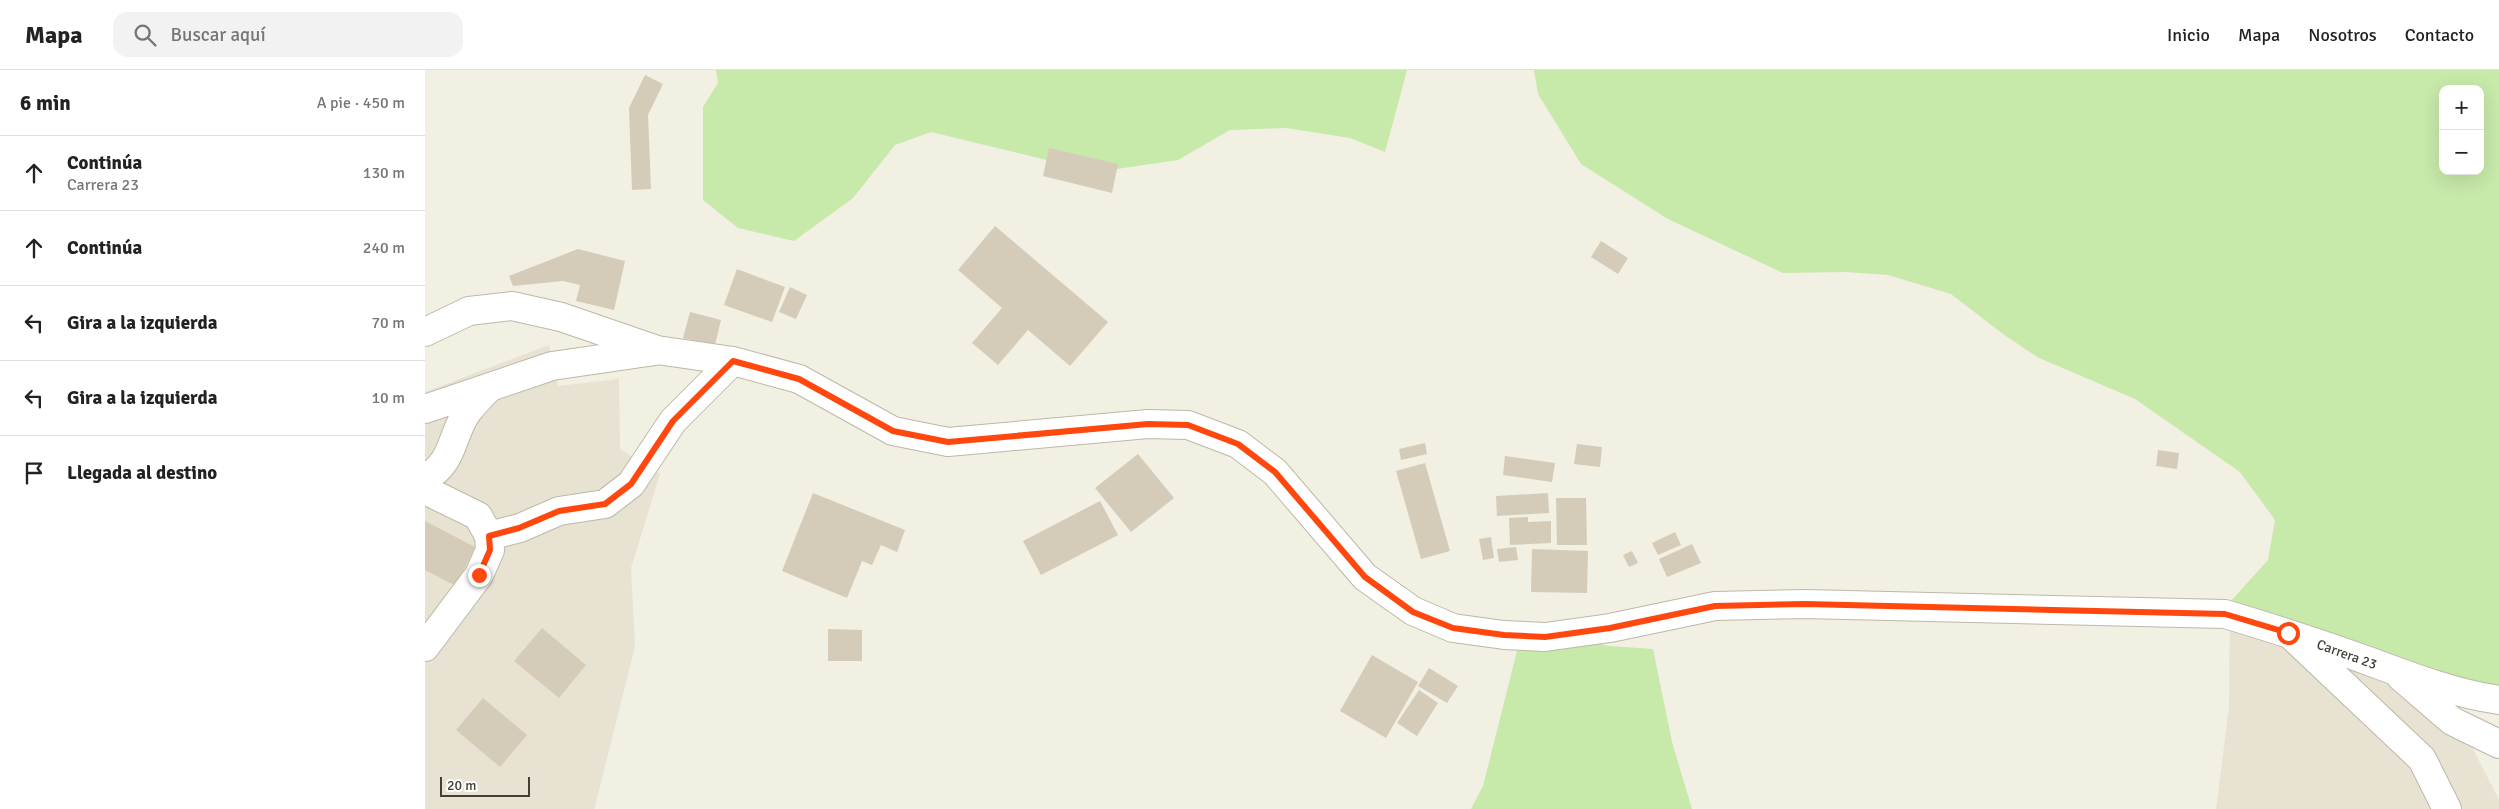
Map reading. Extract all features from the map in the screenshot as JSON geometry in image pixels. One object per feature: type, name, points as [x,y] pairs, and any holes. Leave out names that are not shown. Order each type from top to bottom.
[{"type":"street","points":[[425,332],[469,311],[512,306],[561,317],[657,350]]},
{"type":"street","points":[[425,409],[552,366],[657,350]]},
{"type":"street","name":"Carrera 23","points":[[657,350],[733,361],[799,379],[893,431],[948,442],[1148,424],[1188,425],[1238,444],[1275,472],[1365,577],[1413,612],[1453,628],[1504,635],[1545,637],[1610,628],[1715,606],[1805,604],[2225,614],[2288,633],[2394,671],[2482,697],[2499,700]]},
{"type":"street","points":[[425,490],[484,526],[519,528],[559,511],[605,504],[631,484],[673,421],[733,361]]},
{"type":"street","points":[[425,478],[434,473],[452,448],[467,412],[489,388]]},
{"type":"street","points":[[425,647],[479,575],[490,550],[484,526],[465,503],[454,484],[451,472],[452,448]]},
{"type":"street","points":[[2288,633],[2422,759],[2447,809]]},
{"type":"street","points":[[2394,671],[2452,721],[2499,744]]},
{"type":"shaded area","points":[[549,345],[558,386],[619,379],[620,449],[660,474],[631,568],[635,646],[595,806],[594,809],[425,809],[425,392]]},
{"type":"shaded area","points":[[2230,602],[2337,644],[2472,747],[2499,800],[2499,809],[2216,809],[2229,707]]},
{"type":"green space","points":[[716,70],[1407,70],[1385,152],[1350,138],[1286,128],[1230,130],[1178,160],[1096,172],[931,132],[895,145],[853,198],[794,241],[738,228],[703,200],[703,107],[718,83]]},
{"type":"green space","points":[[1534,70],[2499,70],[2499,689],[2480,686],[2230,602],[2268,560],[2275,520],[2240,472],[2135,399],[2037,357],[2003,334],[1951,294],[1888,275],[1846,272],[1783,273],[1668,219],[1581,164],[1538,94]]},
{"type":"green space","points":[[1523,627],[1609,646],[1653,649],[1672,742],[1692,809],[1471,809],[1483,786]]},
{"type":"building","points":[[645,75],[663,84],[648,115],[651,189],[632,190],[629,108]]},
{"type":"building","points":[[1049,148],[1118,164],[1112,193],[1043,176]]},
{"type":"building","points":[[995,226],[1108,322],[1070,366],[1028,330],[998,365],[972,343],[1002,308],[958,270]]},
{"type":"building","points":[[1601,241],[1628,258],[1618,274],[1591,257]]},
{"type":"building","points":[[578,249],[625,261],[614,310],[576,301],[580,285],[563,281],[513,286],[509,276]]},
{"type":"building","points":[[737,269],[785,287],[772,322],[724,305]]},
{"type":"building","points":[[790,287],[807,295],[796,319],[779,312]]},
{"type":"building","points":[[690,312],[721,320],[715,345],[683,338]]},
{"type":"building","points":[[1425,443],[1427,454],[1401,460],[1399,449]]},
{"type":"building","points":[[1577,444],[1602,447],[1600,467],[1574,464]]},
{"type":"building","points":[[2158,450],[2179,453],[2177,469],[2156,466]]},
{"type":"building","points":[[1138,454],[1174,498],[1131,532],[1095,488]]},
{"type":"building","points":[[1505,456],[1555,463],[1552,482],[1503,475]]},
{"type":"building","points":[[1425,463],[1450,551],[1421,559],[1396,471]]},
{"type":"building","points":[[813,493],[905,530],[897,552],[881,545],[872,565],[862,561],[847,598],[782,571]]},
{"type":"building","points":[[1548,493],[1549,513],[1497,516],[1496,496]]},
{"type":"building","points":[[1556,498],[1586,498],[1587,545],[1557,545]]},
{"type":"building","points":[[1100,501],[1118,535],[1041,575],[1023,541]]},
{"type":"building","points":[[1528,517],[1528,522],[1551,521],[1551,543],[1510,545],[1509,518]]},
{"type":"building","points":[[425,521],[475,547],[456,586],[425,570]]},
{"type":"building","points":[[1675,532],[1681,545],[1658,555],[1652,543]]},
{"type":"building","points":[[1491,537],[1494,558],[1483,560],[1479,539]]},
{"type":"building","points":[[1692,544],[1701,563],[1667,577],[1659,559]]},
{"type":"building","points":[[1516,547],[1518,560],[1499,562],[1497,549]]},
{"type":"building","points":[[1532,549],[1588,551],[1587,593],[1531,592]]},
{"type":"building","points":[[1632,551],[1638,563],[1629,567],[1623,555]]},
{"type":"building","points":[[542,628],[586,665],[559,698],[514,661]]},
{"type":"building","points":[[828,629],[862,630],[862,661],[828,661]]},
{"type":"building","points":[[1372,655],[1418,682],[1386,738],[1340,711]]},
{"type":"building","points":[[1429,668],[1458,686],[1447,703],[1418,686]]},
{"type":"building","points":[[1419,690],[1438,703],[1417,736],[1397,723]]},
{"type":"building","points":[[483,698],[527,735],[500,767],[456,730]]},
{"type":"route","points":[[479,575],[490,550],[489,536],[519,528],[559,511],[605,504],[631,484],[673,421],[733,361],[799,379],[893,431],[948,442],[1148,424],[1188,425],[1238,444],[1275,472],[1365,577],[1413,612],[1453,628],[1504,635],[1545,637],[1610,628],[1715,606],[1805,604],[2225,614],[2288,633]]}]
